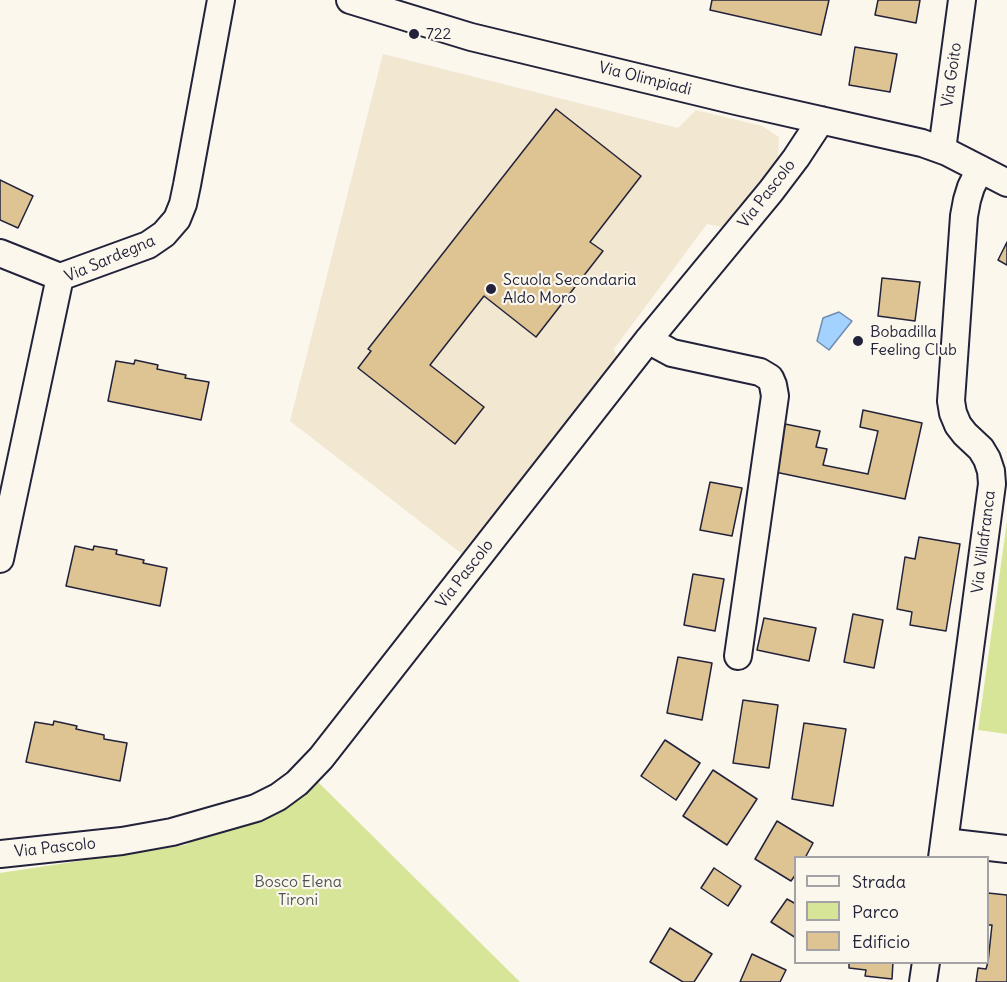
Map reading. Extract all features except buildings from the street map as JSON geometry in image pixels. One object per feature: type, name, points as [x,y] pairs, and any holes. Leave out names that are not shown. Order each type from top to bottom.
[{"type":"street","name":"Via Sardegna","points":[[0,560],[60,277],[148,245],[164,234],[177,219],[187,185],[221,0]]},
{"type":"street","name":"Via Olimpiadi","points":[[350,0],[471,37],[912,140],[942,150],[1007,183]]},
{"type":"street","name":"Via Goito","points":[[942,150],[962,0]]},
{"type":"street","name":"Via Pascolo","points":[[0,854],[111,843],[153,836],[256,808],[270,803],[288,791],[321,758],[648,340],[771,191],[821,120]]},
{"type":"street","name":"Via Villafranca","points":[[944,850],[992,484],[992,471],[987,459],[981,449],[958,425],[951,401],[964,216],[971,187],[980,169]]},
{"type":"street","points":[[0,253],[60,277]]},
{"type":"street","points":[[648,340],[672,352],[760,372],[770,378],[773,385],[775,396],[738,656]]},
{"type":"street","points":[[944,850],[1007,849]]},
{"type":"street","points":[[923,982],[926,964]]},
{"type":"shaded area","name":"Scuola Secondaria Aldo Moro","points":[[383,54],[678,128],[696,110],[762,126],[779,137],[778,158],[727,228],[707,224],[614,349],[620,367],[466,557],[290,421]]},
{"type":"green space","points":[[1007,521],[1007,734],[978,730]]},
{"type":"green space","name":"Bosco Elena Tironi","points":[[317,781],[520,982],[0,982],[0,873],[185,845]]},
{"type":"water","points":[[839,312],[852,321],[829,350],[817,341],[823,318]]},
{"type":"place","name":"722","points":[[414,34]]},
{"type":"place","name":"Scuola Secondaria Aldo Moro","points":[[491,289]]},
{"type":"place","name":"Bobadilla Feeling Club","points":[[858,341]]}]
